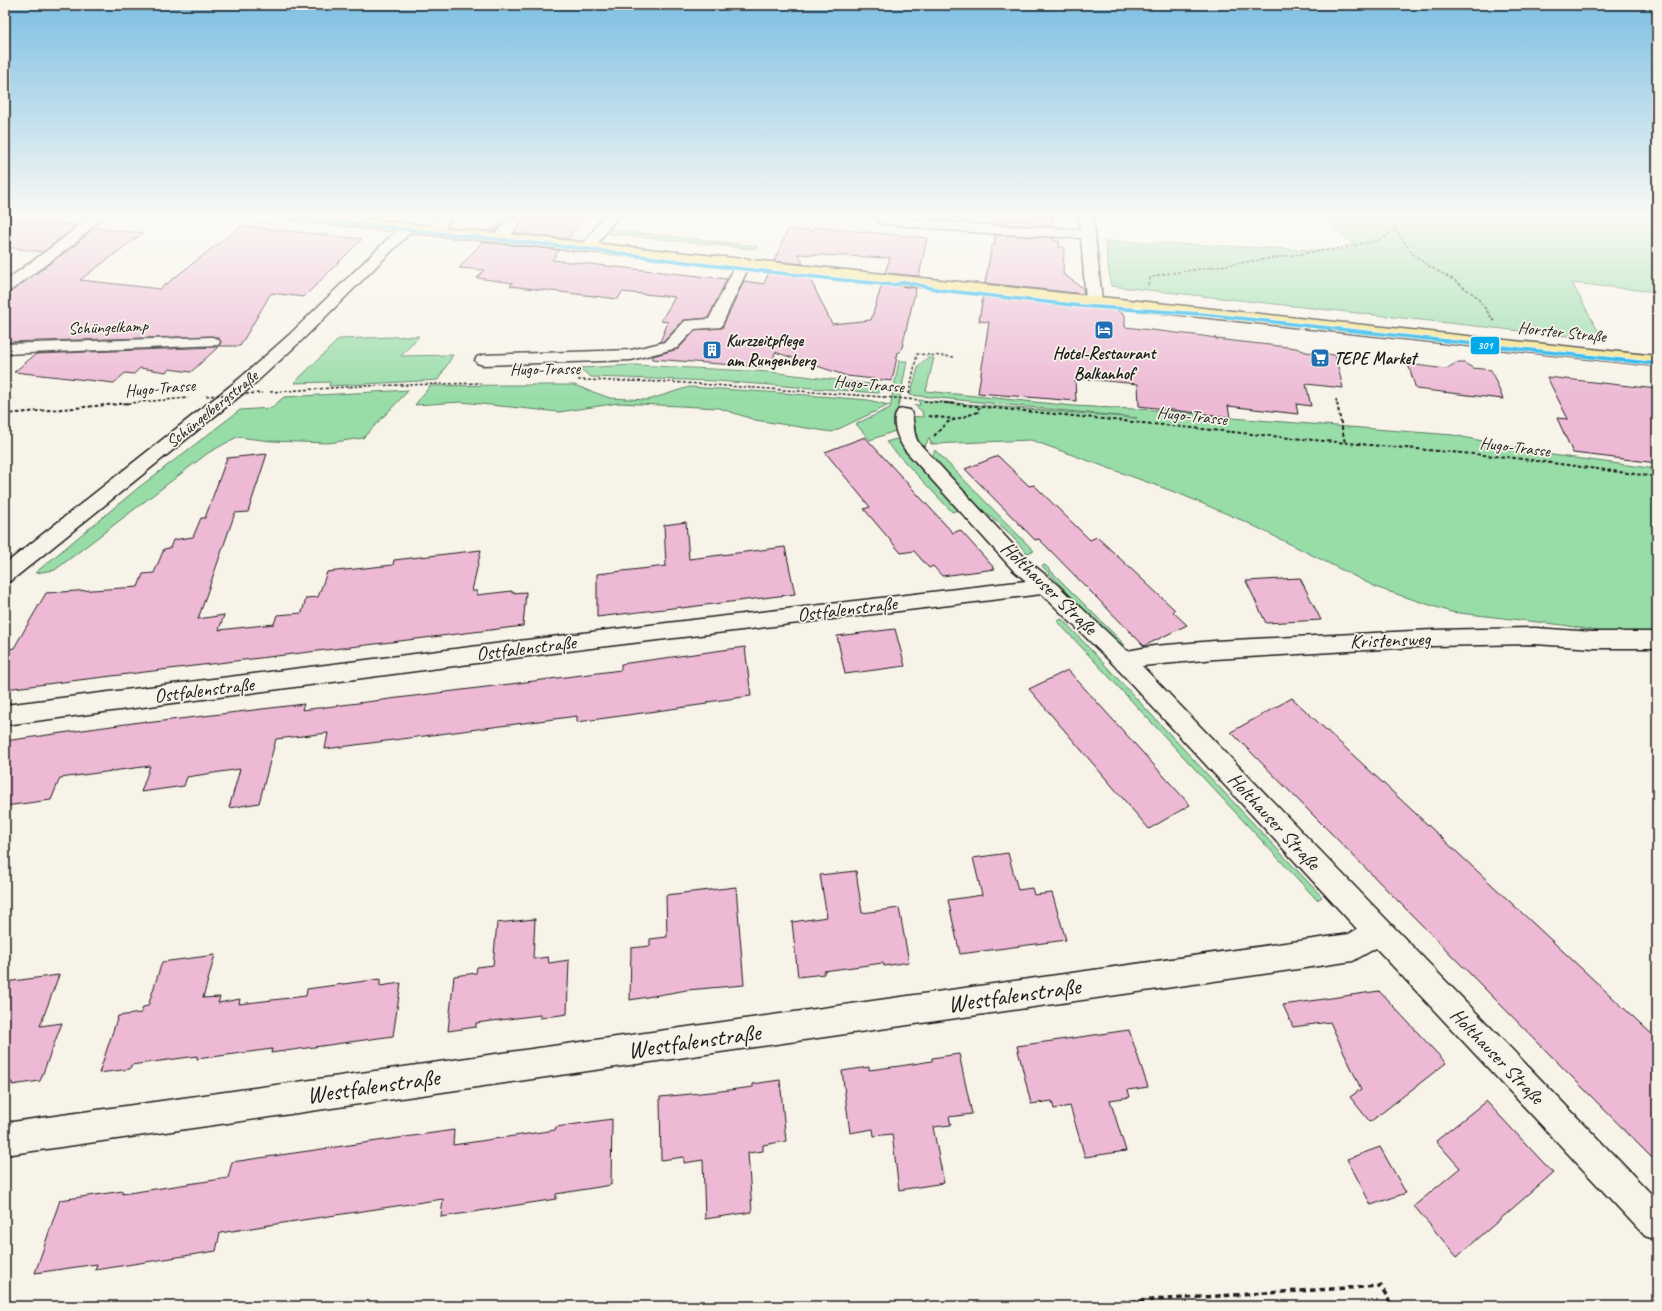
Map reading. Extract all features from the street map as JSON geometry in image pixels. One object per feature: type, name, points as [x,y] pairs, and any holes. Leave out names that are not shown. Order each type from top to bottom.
[{"type":"main road","name":"Horster Straße","points":[[880,277],[1657,361]]},
{"type":"street","points":[[5,288],[20,277]]},
{"type":"street","name":"Schüngelbergstraße","points":[[5,576],[245,383],[295,338],[357,277]]},
{"type":"street","points":[[483,360],[631,355],[671,345],[691,324],[715,324],[737,277]]},
{"type":"street","points":[[1092,277],[1094,301]]},
{"type":"street","name":"Schüngelkamp","points":[[5,349],[212,342]]},
{"type":"street","name":"Holthauser Straße","points":[[904,414],[903,422],[906,439],[1020,565],[1046,586],[1123,660],[1657,1224]]},
{"type":"street","name":"Ostfalenstraße","points":[[5,715],[599,639],[1046,586]]},
{"type":"street","name":"Kristensweg","points":[[1123,660],[1154,655],[1215,650],[1433,638],[1535,636],[1593,640],[1657,640]]},
{"type":"street","name":"Westfalenstraße","points":[[5,1138],[1353,947],[1378,931]]},
{"type":"path","points":[[1148,290],[1150,278],[1152,277]]},
{"type":"path","points":[[1449,277],[1477,297],[1496,324]]},
{"type":"path","points":[[904,414],[917,354],[954,357]]},
{"type":"path","name":"Hugo-Trasse","points":[[574,380],[670,382],[919,400],[1507,458],[1657,477]]},
{"type":"path","name":"Hugo-Trasse","points":[[270,392],[361,386],[484,382]]},
{"type":"path","name":"Hugo-Trasse","points":[[206,396],[262,393]]},
{"type":"path","name":"Hugo-Trasse","points":[[5,414],[191,397]]},
{"type":"path","points":[[1336,399],[1345,443]]},
{"type":"path","points":[[925,461],[932,440],[943,424],[954,418],[978,412],[979,407]]},
{"type":"path","points":[[939,416],[954,418]]},
{"type":"path","points":[[1054,1306],[1381,1286],[1392,1306]]},
{"type":"green space","points":[[1110,277],[1657,277],[1657,292],[1572,283],[1603,340],[1111,286]]},
{"type":"green space","points":[[419,336],[401,356],[453,355],[438,380],[329,386],[330,382],[294,383],[339,339]]},
{"type":"green space","points":[[927,358],[934,358],[926,391],[1074,406],[1173,411],[1232,418],[1453,435],[1552,455],[1657,469],[1657,642],[1563,625],[1451,612],[1378,588],[1246,522],[1180,494],[1031,440],[931,444],[929,438],[922,453],[908,423],[909,416],[923,417],[922,411],[914,405],[920,405],[919,400],[1137,418],[910,395],[919,365]]},
{"type":"green space","points":[[899,361],[907,361],[896,418],[898,430],[870,440],[856,424],[890,408]]},
{"type":"green space","points":[[634,365],[770,372],[879,385],[879,393],[716,381],[591,377],[579,368]]},
{"type":"green space","points":[[574,385],[610,398],[648,400],[689,387],[868,400],[889,405],[832,432],[755,420],[719,408],[619,403],[559,412],[461,402],[415,405],[430,386]]},
{"type":"green space","points":[[409,390],[363,438],[328,443],[271,441],[237,437],[208,453],[55,570],[35,573],[138,488],[240,410],[271,408],[284,397]]},
{"type":"green space","points":[[896,439],[961,509],[952,512],[886,442]]},
{"type":"green space","points":[[935,450],[1034,551],[1027,553],[1006,530],[976,504],[934,460],[933,455]]},
{"type":"green space","points":[[1045,565],[1125,645],[1114,641],[1042,566]]},
{"type":"green space","points":[[1062,619],[1322,897],[1317,900],[1057,621]]},
{"type":"building","points":[[30,277],[84,277],[80,280],[160,289],[175,277],[324,277],[304,297],[271,293],[240,346],[219,346],[221,341],[212,336],[5,342],[5,295]]},
{"type":"building","points":[[710,277],[727,279],[708,318],[684,320],[664,341],[660,342],[668,322],[661,321],[675,297],[622,292],[618,299],[510,286],[513,283],[477,278]]},
{"type":"building","points":[[767,277],[809,277],[832,324],[871,320],[882,284],[916,288],[902,347],[900,352],[898,352],[892,381],[847,376],[775,352],[772,366],[763,365],[762,367],[652,359],[653,356],[678,349],[696,330],[722,328],[744,281],[764,284]]},
{"type":"building","points":[[986,277],[1068,277],[1083,288],[1084,294],[985,283]]},
{"type":"building","points":[[983,295],[1116,310],[1125,315],[1125,327],[1296,348],[1306,352],[1335,355],[1343,388],[1306,384],[1311,406],[1296,404],[1298,414],[1228,406],[1230,417],[1139,406],[1138,384],[1075,378],[1076,401],[978,393],[989,322],[979,321]]},
{"type":"building","points":[[218,347],[191,372],[169,369],[166,372],[140,368],[134,374],[125,373],[114,383],[14,372],[36,354]]},
{"type":"building","points":[[1456,363],[1464,363],[1473,368],[1491,370],[1503,399],[1416,389],[1408,364],[1446,369]]},
{"type":"building","points":[[1547,377],[1657,389],[1657,463],[1573,453],[1557,418],[1568,419]]},
{"type":"building","points":[[865,437],[953,533],[960,530],[995,569],[942,576],[933,566],[929,568],[914,551],[901,553],[864,509],[870,507],[825,452]]},
{"type":"building","points":[[267,454],[248,512],[235,513],[198,619],[224,615],[219,630],[274,624],[277,615],[302,613],[306,598],[318,597],[327,572],[393,565],[394,560],[481,550],[472,591],[477,591],[477,595],[512,591],[512,593],[526,592],[523,626],[5,689],[5,650],[14,648],[46,593],[138,587],[143,574],[154,573],[164,549],[170,548],[173,540],[193,537],[201,518],[205,518],[227,458]]},
{"type":"building","points":[[998,456],[1029,486],[1034,485],[1090,540],[1097,537],[1175,610],[1173,612],[1187,625],[1144,646],[1039,539],[1035,540],[965,469]]},
{"type":"building","points":[[686,522],[689,559],[785,547],[795,594],[597,617],[597,574],[666,566],[664,525]]},
{"type":"building","points":[[1300,578],[1321,620],[1266,623],[1246,581]]},
{"type":"building","points":[[895,629],[905,666],[845,674],[837,636]]},
{"type":"building","points":[[745,647],[751,696],[707,702],[707,704],[577,722],[577,716],[325,749],[328,733],[276,739],[259,803],[229,808],[240,769],[187,777],[184,786],[141,792],[150,766],[60,778],[51,800],[5,806],[5,741],[147,721],[146,723],[304,704],[302,710],[621,670],[621,664]]},
{"type":"building","points":[[1068,670],[1190,805],[1149,829],[1029,689]]},
{"type":"building","points":[[1292,698],[1657,1039],[1657,1163],[1231,732]]},
{"type":"building","points":[[1008,853],[1018,890],[1032,888],[1034,895],[1052,893],[1066,940],[960,954],[948,900],[982,895],[973,858]]},
{"type":"building","points":[[856,871],[862,913],[899,908],[909,962],[884,966],[883,963],[824,971],[824,974],[798,977],[792,922],[827,917],[820,875]]},
{"type":"building","points":[[736,887],[744,985],[687,990],[630,1000],[631,948],[650,946],[650,939],[667,937],[666,895]]},
{"type":"building","points":[[535,919],[533,959],[548,957],[549,963],[569,960],[567,1014],[540,1018],[540,1015],[476,1023],[476,1027],[448,1031],[454,976],[476,973],[477,967],[493,965],[497,923]]},
{"type":"building","points":[[215,955],[203,998],[220,997],[218,1003],[240,999],[239,1004],[306,996],[307,989],[380,979],[380,986],[401,983],[393,1036],[271,1053],[272,1049],[197,1059],[197,1056],[131,1065],[130,1069],[99,1073],[118,1016],[141,1013],[143,1007],[148,1006],[162,962]]},
{"type":"building","points":[[59,975],[40,1026],[62,1023],[40,1081],[12,1085],[12,1082],[5,1083],[5,982]]},
{"type":"building","points":[[1379,991],[1446,1063],[1370,1122],[1350,1097],[1361,1089],[1330,1022],[1293,1027],[1283,1005]]},
{"type":"building","points":[[1129,1030],[1148,1087],[1128,1090],[1130,1097],[1110,1100],[1126,1151],[1085,1157],[1070,1106],[1054,1109],[1052,1101],[1031,1104],[1017,1046]]},
{"type":"building","points":[[959,1054],[972,1114],[949,1117],[951,1125],[933,1127],[944,1183],[899,1190],[892,1134],[874,1136],[873,1129],[850,1133],[842,1071],[869,1067],[869,1070],[900,1066],[932,1061],[932,1058]]},
{"type":"building","points":[[780,1080],[786,1141],[763,1145],[763,1151],[748,1153],[752,1212],[705,1219],[703,1160],[684,1163],[684,1157],[661,1160],[660,1097],[753,1087],[753,1084]]},
{"type":"building","points":[[1486,1101],[1553,1173],[1457,1257],[1414,1206],[1460,1168],[1436,1141]]},
{"type":"building","points":[[612,1119],[611,1185],[556,1194],[556,1199],[441,1217],[443,1199],[276,1224],[220,1233],[216,1251],[95,1270],[97,1264],[35,1273],[60,1200],[123,1191],[122,1194],[228,1178],[232,1162],[454,1130],[453,1145],[555,1130],[556,1127]]},
{"type":"building","points":[[1380,1147],[1406,1193],[1371,1205],[1347,1159]]},
{"type":"transit line","name":"301","points":[[817,277],[894,285],[905,282],[940,290],[1081,306],[1201,314],[1657,364]]},
{"type":"place","name":"Hotel-Restaurant Balkanhof","points":[[1104,330]]},
{"type":"place","name":"Kurzzeitpflege am Rungenberg","points":[[712,350]]},
{"type":"place","name":"TEPE Market","points":[[1320,358]]}]
